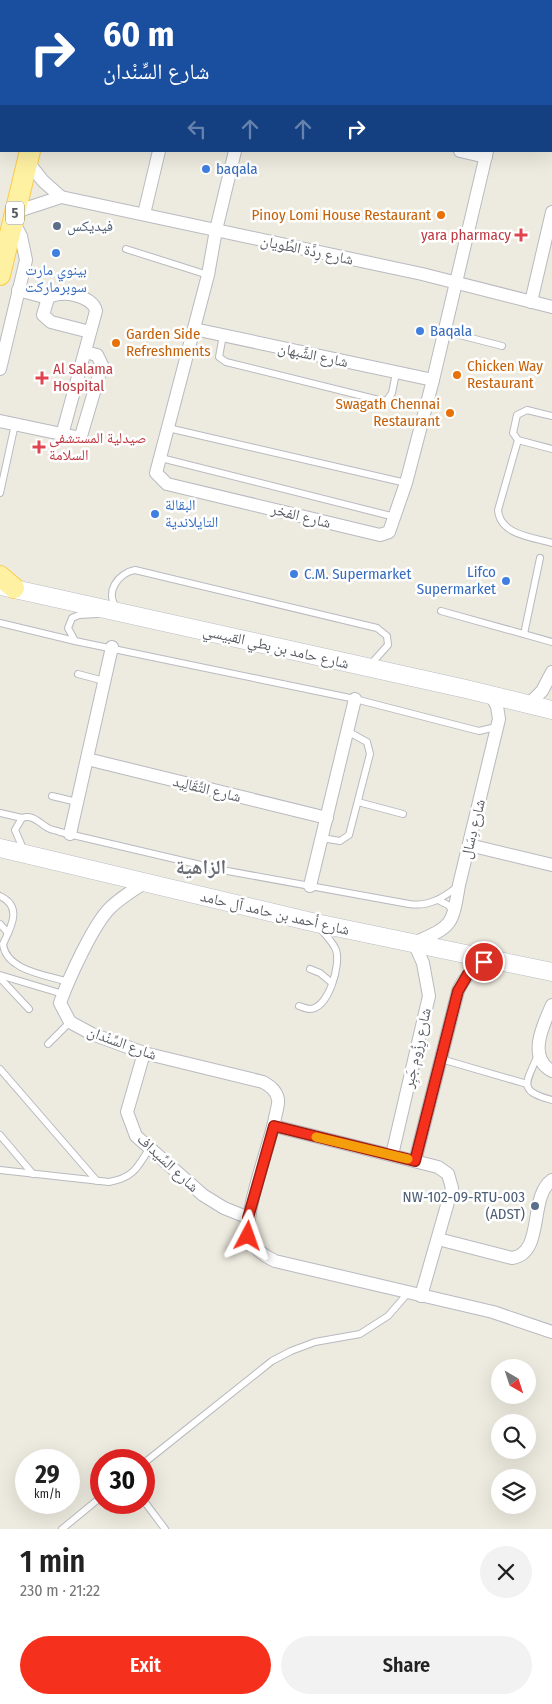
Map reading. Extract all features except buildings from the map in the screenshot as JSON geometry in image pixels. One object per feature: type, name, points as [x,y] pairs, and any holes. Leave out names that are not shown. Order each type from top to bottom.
[{"type":"main road","name":"5","points":[[0,275],[29,156]]},
{"type":"main road","name":"شارع حامد بن بطي القبيسي","points":[[5,583],[120,613],[490,694],[552,710]]},
{"type":"main road","name":"شارع أحمد بن حامد آل حامد","points":[[0,848],[316,923],[552,972]]},
{"type":"street","points":[[144,214],[160,152]]},
{"type":"street","name":"شارع الفخر","points":[[235,152],[216,230],[208,275],[156,473],[167,484],[380,535],[389,532],[406,483],[457,283],[487,154]]},
{"type":"street","points":[[469,152],[487,154]]},
{"type":"street","name":"شارع رِدَّة الطِّويان","points":[[29,156],[43,181],[62,197],[457,283],[552,307]]},
{"type":"street","name":"شارع رِدَّة الطِّويان","points":[[14,217],[62,197]]},
{"type":"street","points":[[531,302],[552,212]]},
{"type":"street","points":[[0,368],[26,260],[26,252],[14,217]]},
{"type":"street","points":[[18,290],[48,298],[58,294],[90,300],[96,311],[62,435]]},
{"type":"street","points":[[48,298],[43,315],[48,321],[90,332]]},
{"type":"street","name":"شارع الشَّبهان","points":[[194,329],[433,380]]},
{"type":"street","points":[[0,421],[62,435],[78,437],[84,433],[102,365],[97,355],[84,352]]},
{"type":"street","points":[[70,834],[112,647]]},
{"type":"street","points":[[528,704],[542,691],[552,675]]},
{"type":"street","name":"شارع دِسَال","points":[[454,913],[468,845],[498,726],[499,712],[490,694]]},
{"type":"street","points":[[310,886],[355,698]]},
{"type":"street","name":"شارع التَّقَالِيد","points":[[87,759],[327,818]]},
{"type":"street","points":[[468,845],[552,865]]},
{"type":"street","points":[[66,988],[108,909],[120,898],[144,883]]},
{"type":"street","points":[[414,943],[445,928],[454,913]]},
{"type":"street","name":"شارع رِزُوم جَبِر","points":[[392,1155],[430,996],[423,963],[414,943]]},
{"type":"street","name":"شارع رِزُوم جَبِر","points":[[415,1161],[462,982],[475,967],[493,959]]},
{"type":"street","name":"شارع السِّنْدان","points":[[66,988],[60,1003],[70,1022],[92,1034],[144,1053],[263,1082],[273,1088],[278,1100],[274,1126],[248,1218],[248,1236],[264,1256],[275,1261],[514,1318],[552,1332]]},
{"type":"street","points":[[552,1005],[538,1047],[538,1054],[544,1066],[552,1071]]},
{"type":"street","name":"شارع السِّيداف","points":[[144,1053],[127,1112],[136,1136],[203,1195],[224,1208],[248,1218]]},
{"type":"street","points":[[274,1126],[438,1167],[448,1174],[452,1188],[421,1296]]},
{"type":"street","points":[[438,1239],[512,1258],[522,1255],[529,1247],[542,1192],[552,1180]]},
{"type":"lane","points":[[126,249],[208,275]]},
{"type":"lane","points":[[444,331],[502,346]]},
{"type":"lane","points":[[223,335],[219,357],[226,362],[379,400],[387,400],[392,393],[396,373]]},
{"type":"lane","points":[[552,416],[527,410],[517,414],[513,433],[518,440],[552,449]]},
{"type":"lane","points":[[0,493],[15,424]]},
{"type":"lane","points":[[168,428],[406,483]]},
{"type":"lane","points":[[518,440],[498,510],[498,519],[509,530],[552,543]]},
{"type":"lane","points":[[161,458],[395,518]]},
{"type":"lane","points":[[524,634],[540,558]]},
{"type":"lane","points":[[75,641],[68,628],[72,618],[79,615],[120,613],[112,600],[113,585],[126,572],[135,570],[377,628],[387,636],[388,645],[386,650],[367,668]]},
{"type":"lane","points":[[440,611],[552,642]]},
{"type":"lane","points":[[0,623],[75,641],[112,647],[355,698],[479,731],[489,730],[498,726]]},
{"type":"lane","points":[[78,674],[104,681]]},
{"type":"lane","points":[[322,838],[336,842],[347,838],[351,831],[358,802],[370,750],[364,739],[347,731]]},
{"type":"lane","points":[[479,731],[488,742],[491,752]]},
{"type":"lane","points":[[52,796],[77,802]]},
{"type":"lane","points":[[358,802],[403,814]]},
{"type":"lane","points":[[0,813],[22,818],[27,816],[34,818],[48,828],[222,870],[416,905],[438,900],[459,885]]},
{"type":"lane","points":[[22,818],[15,830],[25,853]]},
{"type":"lane","points":[[0,896],[8,900],[13,910],[13,921],[2,948],[8,958],[22,968],[66,988]]},
{"type":"lane","points":[[438,900],[448,905],[454,913]]},
{"type":"lane","points":[[299,1006],[311,1009],[321,1004],[329,995],[339,960],[336,948],[316,923]]},
{"type":"lane","points":[[0,924],[8,933]]},
{"type":"lane","points":[[19,980],[22,968]]},
{"type":"lane","points":[[310,969],[320,973],[332,983]]},
{"type":"lane","points":[[0,976],[66,988]]},
{"type":"lane","points":[[0,976],[29,1009]]},
{"type":"lane","points":[[48,1044],[70,1022]]},
{"type":"lane","points":[[527,1084],[538,1054]]},
{"type":"lane","points":[[441,1059],[527,1084],[534,1095],[552,1100]]},
{"type":"lane","points":[[0,1068],[97,1181]]},
{"type":"lane","points":[[0,1135],[33,1174]]},
{"type":"lane","points":[[0,1170],[109,1182],[127,1178],[135,1171],[149,1149]]},
{"type":"lane","points":[[155,1454],[272,1361],[315,1342],[360,1334],[388,1316],[408,1293]]},
{"type":"lane","points":[[62,1529],[90,1506]]},
{"type":"lane","points":[[154,1514],[166,1529]]},
{"type":"slow traffic","points":[[316,1137],[408,1159]]},
{"type":"place","name":"baqala","points":[[206,169]]},
{"type":"place","name":"Pinoy Lomi House Restaurant","points":[[441,215]]},
{"type":"place","name":"فيديكس","points":[[57,226]]},
{"type":"place","name":"yara pharmacy","points":[[521,235]]},
{"type":"place","name":"بينوي مارت سوبرماركت","points":[[56,253]]},
{"type":"place","name":"Baqala","points":[[420,331]]},
{"type":"place","name":"Garden Side Refreshments","points":[[116,343]]},
{"type":"place","name":"Chicken Way Restaurant","points":[[457,375]]},
{"type":"place","name":"Al Salama Hospital","points":[[42,378]]},
{"type":"place","name":"Swagath Chennai Restaurant","points":[[450,413]]},
{"type":"place","name":"صيدلية المستشفى السلامة","points":[[39,447]]},
{"type":"place","name":"البقالة التايلاندية","points":[[155,514]]},
{"type":"place","name":"C.M. Supermarket","points":[[294,574]]},
{"type":"place","name":"Lifco Supermarket","points":[[506,581]]},
{"type":"place","name":"NW-102-09-RTU-003 (ADST)","points":[[535,1206]]},
{"type":"district","name":"الزاهية","points":[[201,867]]},
{"type":"route","points":[[248,1236],[248,1218],[274,1126],[415,1161],[458,991],[468,974],[484,962]]}]
